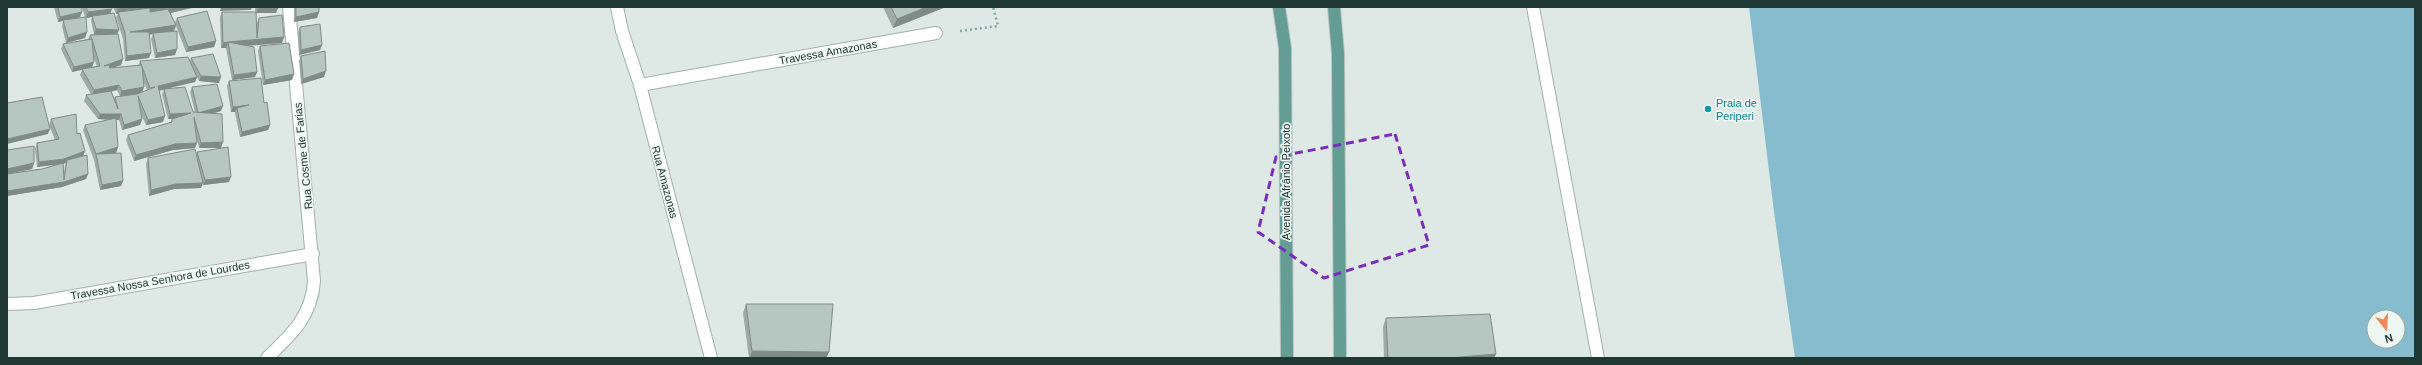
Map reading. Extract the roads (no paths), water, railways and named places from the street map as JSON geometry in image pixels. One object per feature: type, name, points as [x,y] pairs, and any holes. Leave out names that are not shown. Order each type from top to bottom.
[{"type":"main road","name":"Avenida Afrânio Peixoto","points":[[1279,7],[1285,48],[1287,358]]},
{"type":"main road","points":[[1334,7],[1338,54],[1340,358]]},
{"type":"street","name":"Rua Cosme de Farias","points":[[267,358],[293,333],[305,316],[311,304],[314,281],[313,254],[301,150],[289,7]]},
{"type":"street","name":"Rua Amazonas","points":[[617,7],[622,31],[640,85],[711,358]]},
{"type":"street","points":[[1533,7],[1598,358]]},
{"type":"street","name":"Travessa Amazonas","points":[[640,85],[936,33]]},
{"type":"street","name":"Travessa Nossa Senhora de Lourdes","points":[[7,304],[34,303],[313,254]]},
{"type":"water","points":[[1749,7],[2415,7],[2415,358],[1795,358],[1774,212]]},
{"type":"place","name":"Praia de Periperi","points":[[1708,109]]}]
